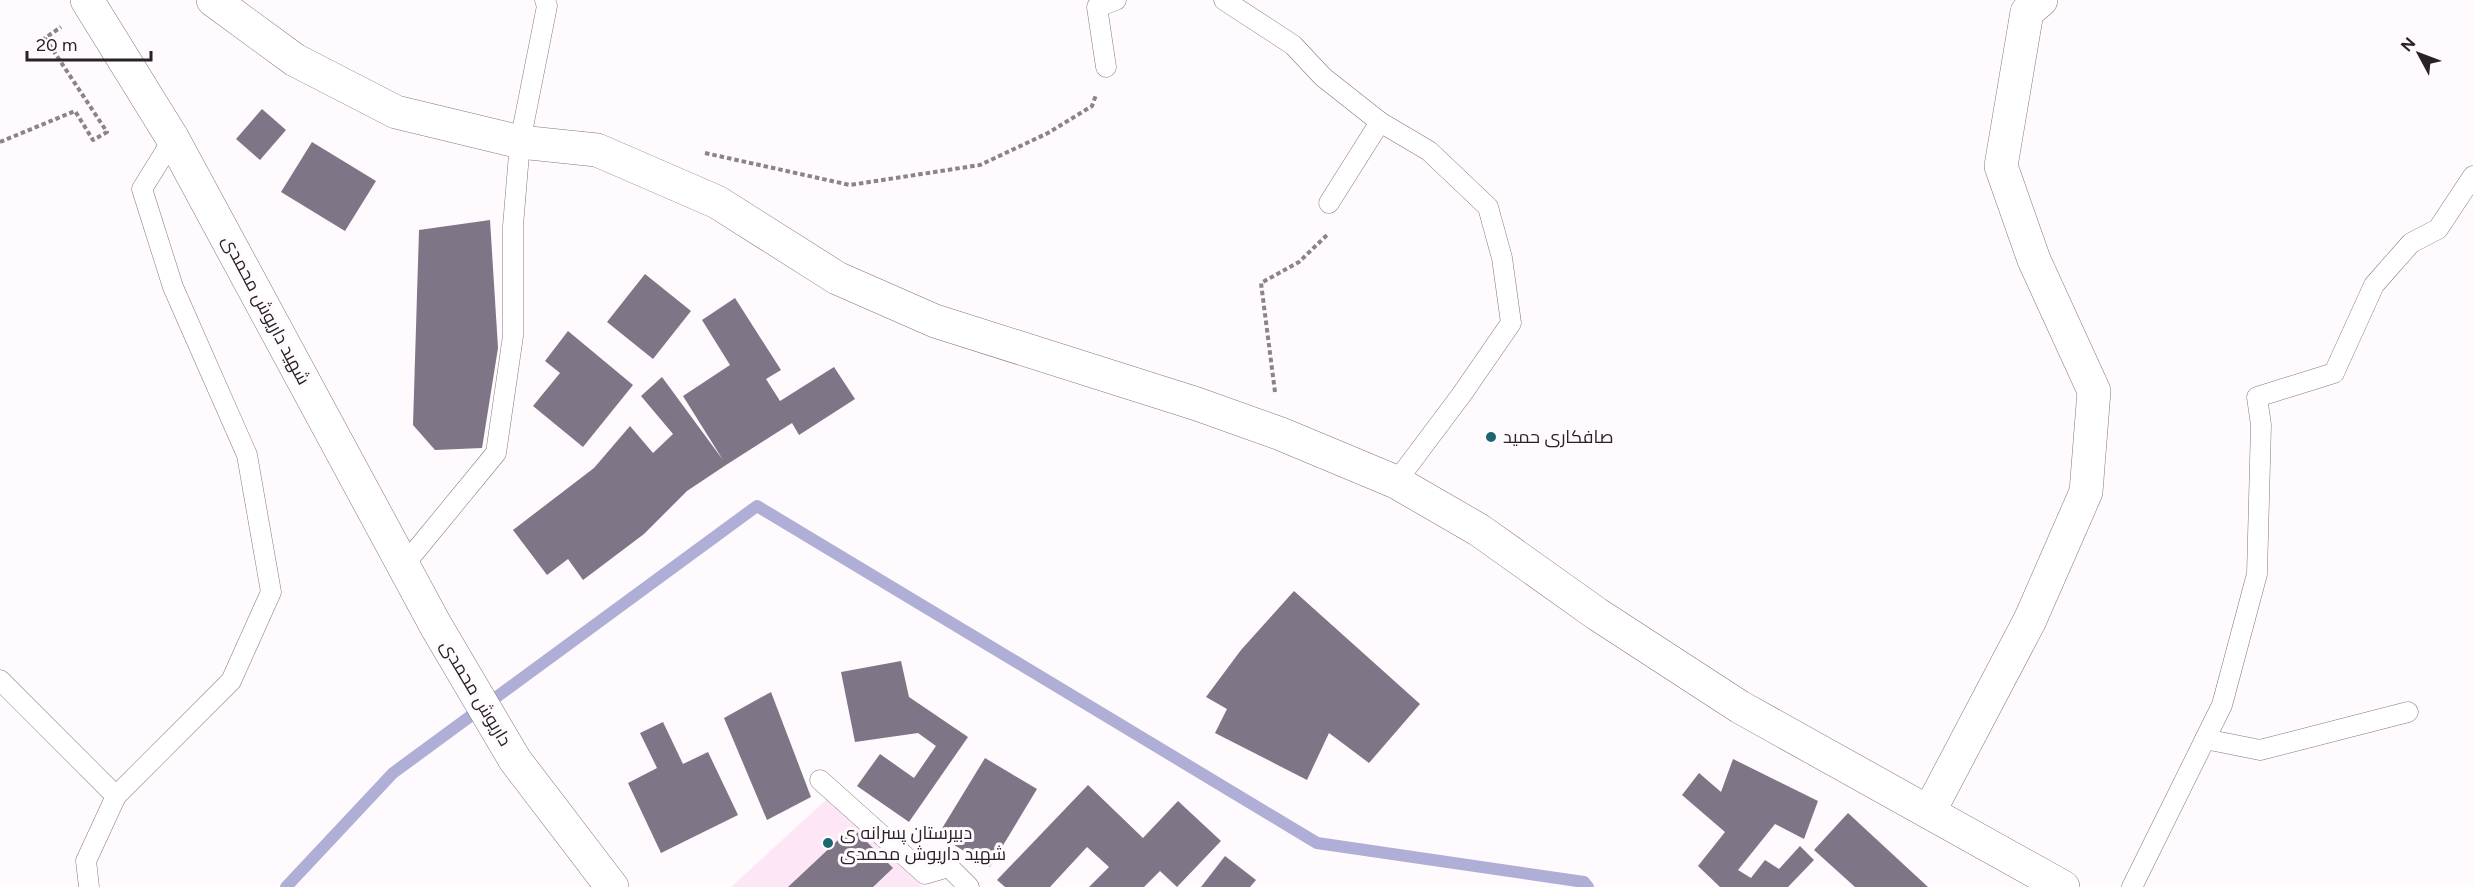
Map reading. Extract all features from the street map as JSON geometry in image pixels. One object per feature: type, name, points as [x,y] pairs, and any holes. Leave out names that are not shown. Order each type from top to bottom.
[{"type":"main road","name":"شهید داریوش محمدی","points":[[87,0],[173,139],[436,626]]},
{"type":"main road","points":[[213,0],[295,60],[396,112],[520,142],[597,150],[717,202],[837,278],[935,321],[1197,404],[1281,434],[1396,483],[1479,530],[1597,614],[1740,706],[2063,887]]},
{"type":"main road","points":[[1929,812],[2030,620],[2086,492],[2094,390],[2034,260],[2001,166],[2027,12],[2041,0]]},
{"type":"main road","name":"داریوش محمدی","points":[[436,626],[515,760],[612,887]]},
{"type":"lane","points":[[404,564],[496,453],[513,336],[513,226],[520,142],[547,6],[545,0]]},
{"type":"lane","points":[[1106,67],[1097,7],[1116,0]]},
{"type":"lane","points":[[1224,0],[1293,45],[1323,77],[1380,122],[1428,151],[1488,207],[1502,258],[1511,323],[1396,483]]},
{"type":"lane","points":[[1329,203],[1380,122]]},
{"type":"lane","points":[[89,887],[86,861],[116,796],[231,681],[271,592],[247,455],[173,287],[142,189],[173,139]]},
{"type":"lane","points":[[2132,887],[2222,705],[2257,574],[2261,425],[2257,397],[2334,373],[2374,285],[2411,243],[2438,229],[2473,176]]},
{"type":"lane","points":[[0,680],[116,796]]},
{"type":"lane","points":[[2205,739],[2260,750],[2408,712]]},
{"type":"lane","points":[[820,780],[925,874],[949,867],[969,887]]},
{"type":"path","points":[[0,142],[75,111],[93,140],[107,132],[45,38]]},
{"type":"path","points":[[704,152],[850,185],[980,165],[1048,133],[1092,106],[1106,67]]},
{"type":"path","points":[[1281,434],[1266,338],[1261,283],[1299,262],[1337,226],[1329,203]]},
{"type":"shaded area","name":"دبیرستان پسرانه ی شهید داریوش محمدی","points":[[828,798],[923,887],[731,887]]},
{"type":"building","points":[[262,109],[286,130],[260,160],[236,139]]},
{"type":"building","points":[[312,142],[376,181],[345,231],[281,192]]},
{"type":"building","points":[[490,220],[498,348],[482,448],[435,450],[413,425],[419,230]]},
{"type":"building","points":[[645,274],[691,311],[653,359],[607,322]]},
{"type":"building","points":[[735,298],[781,370],[766,379],[780,401],[834,367],[855,399],[799,435],[792,423],[726,465],[687,491],[644,534],[583,580],[568,559],[547,575],[513,530],[594,468],[630,426],[653,453],[673,434],[641,396],[662,377],[723,460],[683,396],[730,365],[702,320]]},
{"type":"building","points":[[568,331],[633,385],[583,447],[533,406],[560,373],[545,361]]},
{"type":"building","points":[[1294,591],[1420,704],[1369,763],[1329,733],[1307,780],[1215,733],[1227,709],[1206,697],[1241,650]]},
{"type":"building","points":[[901,661],[909,697],[968,737],[909,822],[857,786],[880,754],[914,778],[936,746],[918,733],[855,742],[841,672]]},
{"type":"building","points":[[771,692],[811,797],[767,820],[724,718]]},
{"type":"building","points":[[663,722],[683,764],[708,752],[738,815],[661,853],[628,783],[657,768],[640,733]]},
{"type":"building","points":[[985,758],[1037,789],[990,867],[938,835]]},
{"type":"building","points":[[1733,759],[1818,801],[1804,839],[1775,824],[1738,870],[1751,878],[1765,860],[1779,869],[1800,846],[1814,860],[1788,887],[1720,887],[1698,866],[1725,832],[1682,795],[1699,773],[1721,792]]},
{"type":"building","points":[[1088,785],[1143,838],[1178,801],[1221,841],[1177,887],[1160,871],[1144,887],[1089,887],[1109,867],[1087,847],[1050,887],[1005,887],[997,880]]},
{"type":"building","points":[[1848,813],[1928,887],[1855,887],[1814,850]]},
{"type":"building","points":[[852,827],[893,868],[873,887],[788,887]]},
{"type":"building","points":[[1225,856],[1256,880],[1250,887],[1201,887]]},
{"type":"waterway","points":[[286,887],[393,773],[757,506],[1317,843],[1584,882],[1588,887]]},
{"type":"place","name":"صافکاری حمید","points":[[1491,437]]},
{"type":"place","name":"دبیرستان پسرانه ی شهید داریوش محمدی","points":[[828,843]]}]
